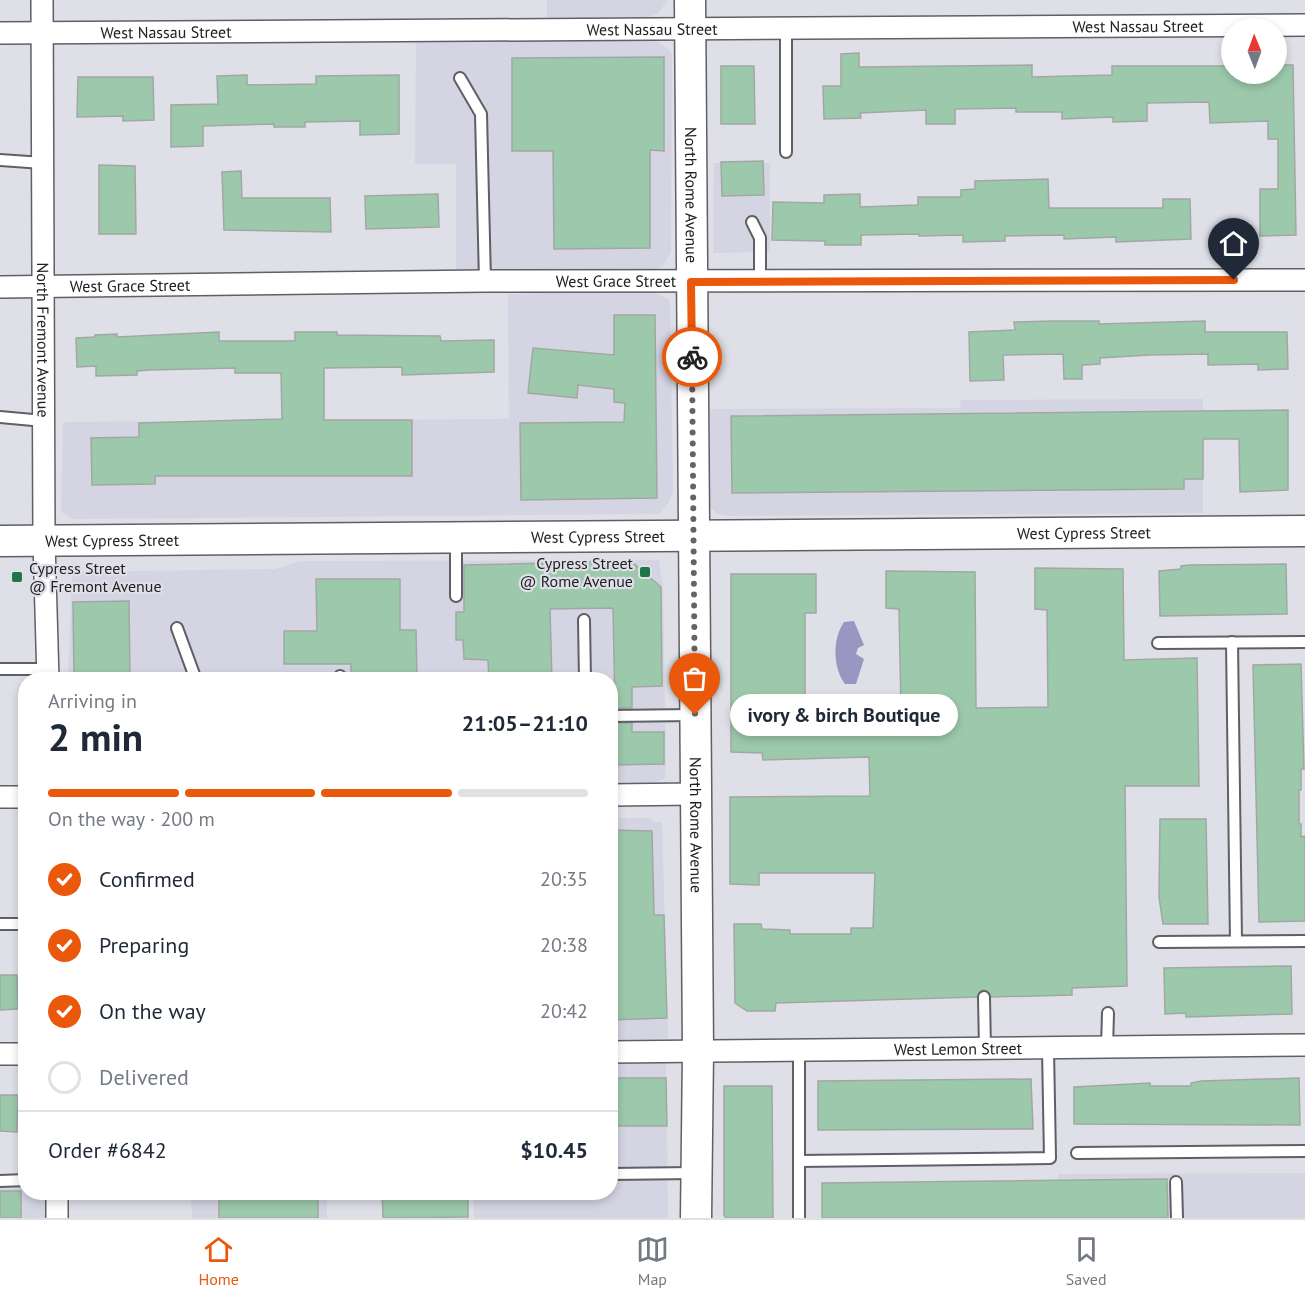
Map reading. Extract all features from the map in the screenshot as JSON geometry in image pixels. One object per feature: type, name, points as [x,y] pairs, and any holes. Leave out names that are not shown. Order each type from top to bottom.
[{"type":"street","name":"North Fremont Avenue","points":[[42,0],[44,541],[48,672]]},
{"type":"street","name":"North Rome Avenue","points":[[690,0],[698,1052],[696,1218]]},
{"type":"street","name":"West Nassau Street","points":[[0,33],[1305,25]]},
{"type":"street","name":"West Grace Street","points":[[0,286],[485,281],[1305,280]]},
{"type":"street","name":"West Cypress Street","points":[[0,541],[1305,531]]},
{"type":"street","points":[[618,795],[696,794]]},
{"type":"street","points":[[0,797],[18,797]]},
{"type":"street","name":"West Lemon Street","points":[[618,1052],[1305,1045]]},
{"type":"street","points":[[0,1054],[18,1054]]},
{"type":"street","points":[[57,1200],[57,1218]]},
{"type":"lane","points":[[786,29],[786,152]]},
{"type":"lane","points":[[459,78],[481,114],[485,281]]},
{"type":"lane","points":[[0,160],[43,163]]},
{"type":"lane","points":[[752,222],[760,238],[760,282]]},
{"type":"lane","points":[[0,417],[44,421]]},
{"type":"lane","points":[[456,538],[456,596]]},
{"type":"lane","points":[[584,620],[585,672]]},
{"type":"lane","points":[[177,628],[193,672]]},
{"type":"lane","points":[[1232,642],[1236,942]]},
{"type":"lane","points":[[1158,643],[1305,642]]},
{"type":"lane","points":[[0,669],[29,672]]},
{"type":"lane","points":[[618,716],[695,715]]},
{"type":"lane","points":[[0,924],[18,924]]},
{"type":"lane","points":[[1159,942],[1305,941]]},
{"type":"lane","points":[[984,997],[985,1049]]},
{"type":"lane","points":[[1107,1048],[1108,1013]]},
{"type":"lane","points":[[799,1161],[1050,1158],[1048,1048]]},
{"type":"lane","points":[[799,1051],[799,1218]]},
{"type":"lane","points":[[1077,1153],[1305,1151]]},
{"type":"lane","points":[[618,1174],[697,1173]]},
{"type":"lane","points":[[0,1181],[18,1180]]},
{"type":"lane","points":[[1176,1182],[1177,1218]]},
{"type":"shaded area","points":[[547,0],[668,0],[657,14],[640,20],[547,20]]},
{"type":"shaded area","points":[[416,39],[650,40],[668,49],[672,55],[671,252],[662,267],[652,270],[456,275],[456,164],[415,164]]},
{"type":"shaded area","points":[[714,163],[770,163],[770,252],[713,253]]},
{"type":"shaded area","points":[[651,291],[668,299],[670,304],[673,491],[669,502],[659,514],[73,519],[61,512],[63,422],[509,419],[508,294]]},
{"type":"shaded area","points":[[1203,399],[1203,513],[729,516],[718,514],[710,507],[710,409],[960,408],[961,400]]},
{"type":"shaded area","points":[[659,560],[663,588],[665,778],[655,783],[618,783],[618,672],[68,672],[72,572],[275,569],[300,561]]},
{"type":"shaded area","points":[[618,818],[649,818],[654,822],[662,822],[668,1039],[618,1040]]},
{"type":"shaded area","points":[[618,1060],[655,1060],[666,1063],[668,1218],[474,1218],[473,1200],[618,1200]]},
{"type":"shaded area","points":[[1305,1173],[1305,1218],[1059,1218],[1058,1174]]},
{"type":"shaded area","points":[[0,1186],[18,1186],[18,1200],[45,1200],[46,1218],[0,1218]]},
{"type":"shaded area","points":[[191,1200],[327,1200],[327,1218],[192,1218]]},
{"type":"water","points":[[854,621],[864,645],[858,648],[856,654],[864,659],[856,684],[845,684],[836,662],[837,637],[844,622]]},
{"type":"building","points":[[859,53],[859,67],[1032,65],[1032,77],[1112,75],[1112,66],[1221,66],[1221,84],[1287,84],[1287,65],[1293,65],[1296,235],[1260,236],[1260,189],[1278,189],[1278,139],[1268,139],[1268,121],[1210,123],[1209,102],[1147,103],[1147,121],[1113,122],[1113,117],[1062,119],[1062,112],[1016,112],[1016,108],[955,109],[955,124],[926,124],[926,110],[860,113],[861,118],[824,119],[823,86],[841,86],[841,54]]},
{"type":"building","points":[[664,57],[664,151],[650,150],[650,248],[554,249],[553,151],[512,151],[512,58]]},
{"type":"building","points":[[721,66],[754,66],[755,124],[721,124]]},
{"type":"building","points":[[247,75],[247,85],[316,84],[316,76],[399,75],[399,134],[360,135],[360,121],[305,122],[305,127],[274,127],[274,124],[203,126],[203,146],[171,147],[171,105],[218,104],[217,76]]},
{"type":"building","points":[[78,77],[153,77],[154,120],[123,121],[123,116],[77,117]]},
{"type":"building","points":[[763,161],[764,195],[722,196],[721,162]]},
{"type":"building","points":[[99,165],[135,166],[136,234],[99,234]]},
{"type":"building","points":[[241,171],[242,198],[330,198],[331,232],[224,230],[222,172]]},
{"type":"building","points":[[1048,179],[1049,208],[1163,208],[1163,199],[1190,199],[1191,239],[1116,242],[1116,237],[1064,239],[1064,235],[1005,236],[1005,241],[963,242],[963,235],[919,236],[919,234],[861,235],[861,245],[825,245],[825,241],[772,240],[773,202],[824,203],[824,195],[860,194],[860,207],[918,205],[918,197],[961,197],[961,190],[975,189],[975,181]]},
{"type":"building","points":[[438,194],[439,227],[366,229],[365,196]]},
{"type":"building","points":[[614,315],[655,315],[657,498],[521,500],[520,423],[624,422],[625,403],[614,402],[614,389],[578,385],[577,398],[528,393],[533,348],[614,355]]},
{"type":"building","points":[[1099,321],[1099,324],[1205,321],[1205,332],[1287,332],[1288,369],[1258,370],[1258,364],[1208,365],[1208,354],[1149,355],[1100,358],[1100,364],[1082,365],[1082,379],[1064,379],[1063,354],[1003,355],[1004,380],[970,381],[969,332],[1015,330],[1014,322]]},
{"type":"building","points":[[219,332],[219,341],[295,341],[295,332],[337,332],[337,335],[440,336],[441,341],[494,340],[494,372],[402,375],[402,367],[324,368],[324,420],[412,420],[412,476],[155,476],[155,484],[92,485],[91,438],[139,437],[139,423],[282,419],[281,373],[235,373],[235,368],[149,370],[137,371],[137,375],[96,376],[96,366],[77,367],[76,338],[117,334],[117,337]]},
{"type":"building","points":[[1288,410],[1288,490],[1240,492],[1239,439],[1203,439],[1203,479],[1184,479],[1184,489],[732,493],[731,416]]},
{"type":"building","points":[[631,561],[661,587],[662,686],[632,687],[632,708],[618,708],[618,672],[614,672],[613,608],[550,609],[552,672],[489,672],[488,660],[464,659],[463,640],[456,640],[456,612],[464,612],[464,565]]},
{"type":"building","points":[[1286,564],[1287,614],[1160,616],[1159,571],[1181,569],[1181,566],[1189,565]]},
{"type":"building","points":[[1035,568],[1123,569],[1124,660],[1197,658],[1199,786],[1125,786],[1127,986],[1072,988],[1072,995],[991,997],[984,990],[980,991],[977,997],[776,1003],[775,1011],[747,1011],[735,1003],[734,924],[761,924],[762,929],[790,930],[790,934],[851,934],[851,928],[873,928],[875,873],[759,873],[759,885],[730,884],[730,797],[870,796],[869,757],[763,760],[762,753],[731,752],[731,574],[816,574],[816,613],[805,613],[805,711],[901,709],[899,609],[886,608],[886,571],[975,572],[976,708],[1048,707],[1047,610],[1035,609]]},
{"type":"building","points":[[316,579],[400,579],[400,630],[416,630],[417,672],[351,672],[351,664],[284,664],[284,631],[317,631]]},
{"type":"building","points":[[129,601],[130,672],[74,672],[73,602]]},
{"type":"building","points":[[1301,664],[1304,769],[1301,769],[1301,790],[1299,790],[1299,824],[1301,824],[1301,837],[1305,836],[1305,921],[1259,922],[1253,665]]},
{"type":"building","points":[[618,723],[632,723],[632,732],[664,732],[664,764],[618,765]]},
{"type":"building","points":[[1160,819],[1206,819],[1208,924],[1163,924],[1159,897]]},
{"type":"building","points":[[618,830],[652,831],[654,915],[664,915],[667,1018],[618,1020]]},
{"type":"building","points":[[1291,966],[1292,1014],[1186,1017],[1186,1013],[1165,1014],[1164,968]]},
{"type":"building","points":[[0,975],[17,975],[18,1009],[0,1010]]},
{"type":"building","points":[[618,1078],[666,1078],[667,1126],[618,1126]]},
{"type":"building","points":[[1299,1078],[1300,1125],[1074,1124],[1074,1087],[1150,1083],[1150,1086],[1191,1086],[1191,1083],[1201,1081]]},
{"type":"building","points":[[1031,1079],[1033,1129],[818,1130],[818,1081]]},
{"type":"building","points":[[724,1086],[772,1086],[773,1218],[726,1218],[724,1215]]},
{"type":"building","points":[[0,1095],[18,1095],[17,1132],[0,1131]]},
{"type":"building","points":[[1167,1179],[1168,1218],[822,1218],[822,1183]]},
{"type":"building","points":[[0,1191],[18,1191],[18,1200],[21,1200],[21,1218],[0,1218]]},
{"type":"building","points":[[219,1200],[318,1200],[318,1218],[219,1218]]},
{"type":"building","points":[[382,1200],[468,1200],[468,1217],[383,1218]]},
{"type":"way so far","points":[[692,357],[695,715]]},
{"type":"place","name":"Cypress Street @ Rome Avenue","points":[[645,572]]},
{"type":"place","name":"Cypress Street @ Fremont Avenue","points":[[17,577]]},
{"type":"place","name":"ivory & birch Boutique","points":[[695,715]]},
{"type":"route","points":[[692,357],[691,282],[1234,280]]}]
